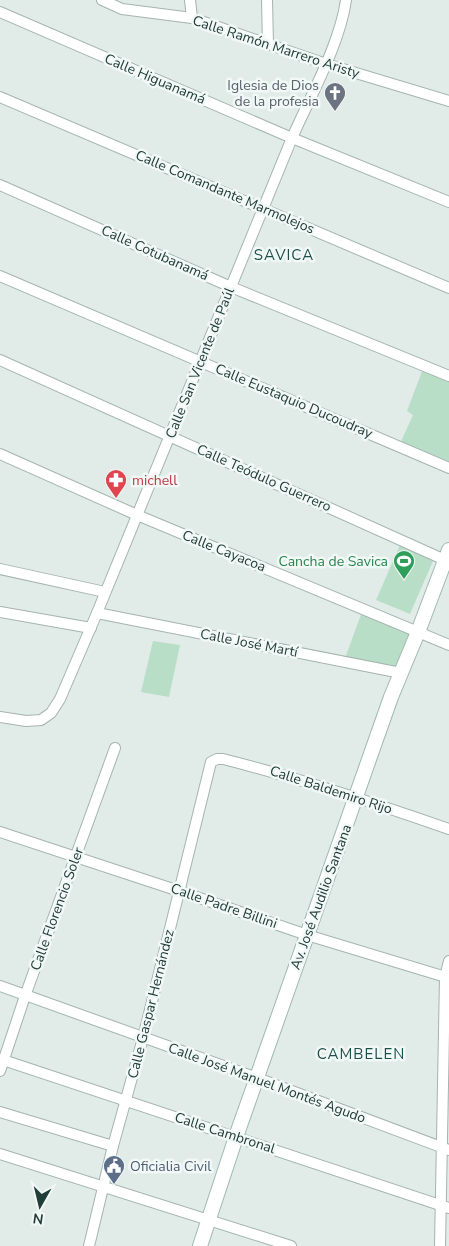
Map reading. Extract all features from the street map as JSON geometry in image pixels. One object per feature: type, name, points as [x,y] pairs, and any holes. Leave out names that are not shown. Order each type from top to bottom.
[{"type":"main road","name":"Av. José Audilio Santana","points":[[200,1246],[236,1137],[401,672],[447,555]]},
{"type":"street","name":"Calle Ramón Marrero Aristy","points":[[102,0],[122,9],[192,18],[326,64],[449,101]]},
{"type":"street","points":[[190,0],[192,18]]},
{"type":"street","points":[[267,0],[268,44]]},
{"type":"street","name":"Calle San Vicente de Paúl","points":[[0,717],[26,721],[41,720],[51,713],[60,699],[106,592],[292,138],[326,64],[344,12],[346,0]]},
{"type":"street","name":"Calle Higuanamá","points":[[0,12],[292,138],[449,202]]},
{"type":"street","name":"Calle Comandante Marmolejos","points":[[0,97],[449,288]]},
{"type":"street","name":"Calle Cotubanamá","points":[[0,185],[231,287],[449,376]]},
{"type":"street","name":"Calle Eustaquio Ducoudray","points":[[0,276],[449,468]]},
{"type":"street","name":"Calle Teódulo Guerrero","points":[[0,360],[170,436],[447,555]]},
{"type":"street","name":"Calle Cayacoa","points":[[0,454],[137,515],[449,644]]},
{"type":"street","points":[[0,569],[106,592]]},
{"type":"street","points":[[0,612],[91,628]]},
{"type":"street","name":"Calle José Martí","points":[[97,613],[401,672]]},
{"type":"street","name":"Calle Florencio Soler","points":[[0,1071],[2,1060],[115,748]]},
{"type":"street","name":"Calle Baldemiro Rijo","points":[[211,762],[223,758],[268,770],[357,797],[449,829]]},
{"type":"street","name":"Calle Gaspar Hernández","points":[[89,1246],[113,1146],[143,1038],[211,762]]},
{"type":"street","name":"Calle Padre Billini","points":[[0,832],[307,935],[447,977]]},
{"type":"street","points":[[440,1246],[445,1207],[447,977],[449,961]]},
{"type":"street","name":"Calle José Manuel Montés Agudo","points":[[0,986],[257,1078],[446,1149]]},
{"type":"street","name":"Calle Cambronal","points":[[2,1060],[445,1207]]},
{"type":"street","points":[[0,1112],[113,1146]]},
{"type":"street","points":[[0,1154],[291,1246]]},
{"type":"green space","points":[[424,366],[449,376],[449,468],[399,446],[413,415],[407,411]]},
{"type":"green space","name":"Cancha de Savica","points":[[400,545],[433,561],[410,614],[376,600]]},
{"type":"green space","points":[[363,609],[418,632],[401,673],[344,661]]},
{"type":"green space","points":[[153,641],[180,645],[169,697],[141,692]]},
{"type":"place","name":"Iglesia de Dios de la profesia","points":[[335,112]]},
{"type":"place","name":"michell","points":[[116,499]]},
{"type":"place","name":"Cancha de Savica","points":[[404,580]]},
{"type":"place","name":"Oficialia Civil","points":[[114,1185]]},
{"type":"district","name":"SAVICA","points":[[284,255]]},
{"type":"district","name":"CAMBELEN","points":[[361,1054]]}]
